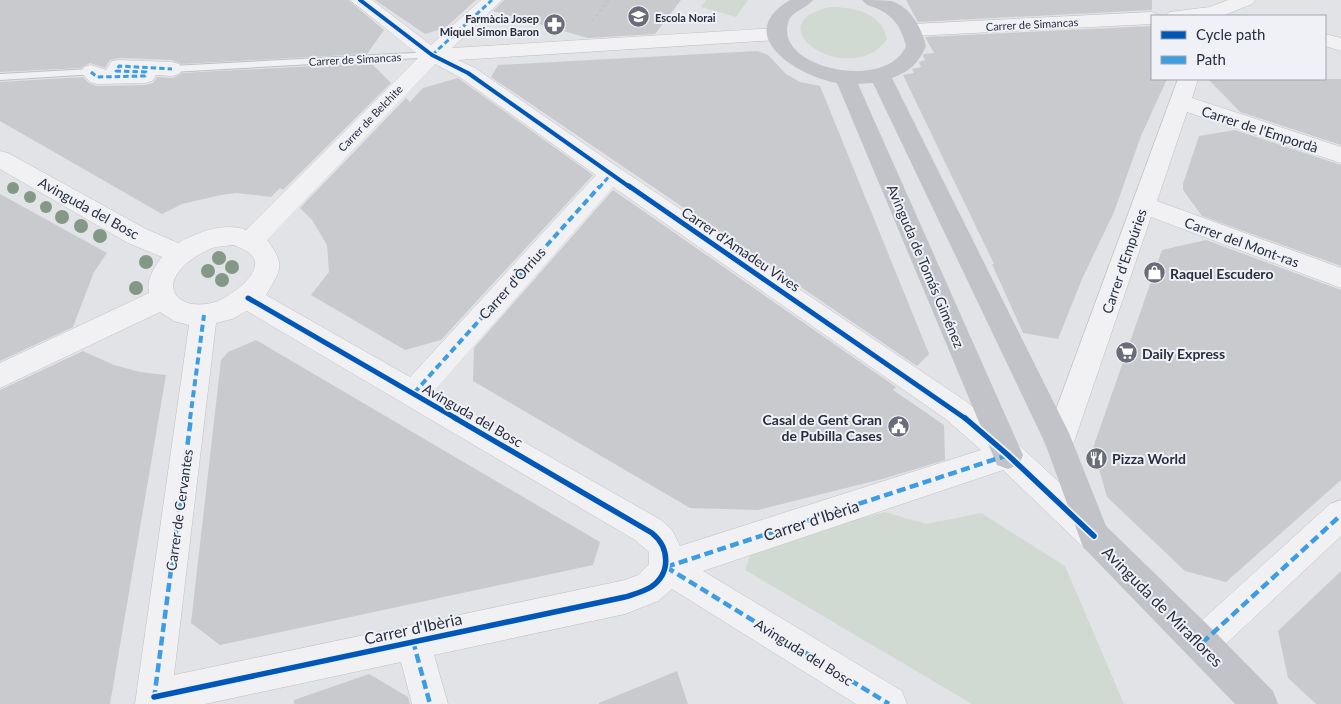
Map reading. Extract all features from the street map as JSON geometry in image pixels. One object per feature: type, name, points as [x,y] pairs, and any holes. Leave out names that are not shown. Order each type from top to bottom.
[{"type":"street","name":"Carrer d'Amadeu Vives","points":[[360,0],[432,55],[468,73],[611,174],[957,411],[1008,455],[1094,536]]},
{"type":"street","name":"Carrer de Belchite","points":[[252,240],[432,55],[492,0]]},
{"type":"street","points":[[803,0],[786,11],[778,22],[777,34],[781,46],[806,67],[824,74],[845,78],[880,75],[898,68],[910,58],[916,46],[909,22],[898,12],[872,0]]},
{"type":"street","points":[[1194,0],[1218,15],[1245,0]]},
{"type":"street","name":"Carrer de Simancas","points":[[912,30],[1151,18]]},
{"type":"street","name":"Carrer de Simancas","points":[[432,55],[777,34]]},
{"type":"street","points":[[1326,40],[1341,45]]},
{"type":"street","name":"Carrer de Simancas","points":[[91,72],[97,78],[145,76],[146,72],[116,71],[118,66],[172,69]]},
{"type":"street","points":[[880,75],[1059,442]]},
{"type":"street","name":"Avinguda de Tomás Giménez","points":[[845,78],[1008,455]]},
{"type":"street","name":"Carrer d'Empúries","points":[[1059,442],[1188,80]]},
{"type":"street","name":"Carrer de l'Empordà","points":[[1180,102],[1341,155]]},
{"type":"street","name":"Avinguda del Bosc","points":[[0,159],[137,236],[180,254]]},
{"type":"street","name":"Carrer d'Òrrius","points":[[414,393],[611,174]]},
{"type":"street","name":"Carrer del Mont-ras","points":[[1143,206],[1341,278]]},
{"type":"street","points":[[236,236],[252,240],[263,248],[268,261],[265,275],[248,298],[222,311],[204,315],[186,314],[172,308],[162,299],[160,288],[162,276],[169,265],[180,254],[197,243],[217,237],[236,236]]},
{"type":"street","name":"Avinguda del Bosc","points":[[248,298],[655,535],[665,550],[667,558],[666,567],[889,704]]},
{"type":"street","points":[[0,376],[162,299]]},
{"type":"street","name":"Carrer de Cervantes","points":[[153,700],[204,315]]},
{"type":"street","name":"Avinguda de Miraflores","points":[[1059,442],[1094,536],[1202,643],[1260,704]]},
{"type":"street","name":"Carrer d'Ibèria","points":[[153,700],[413,641],[625,597],[652,586],[659,580],[666,567],[1008,455]]},
{"type":"street","points":[[1202,643],[1341,515]]},
{"type":"street","points":[[413,641],[430,704]]},
{"type":"lane","name":"Carrer de Simancas","points":[[172,69],[432,55]]},
{"type":"lane","name":"Carrer de Simancas","points":[[0,77],[91,72]]},
{"type":"shaded area","points":[[706,0],[748,0],[736,17],[701,7]]},
{"type":"shaded area","points":[[830,7],[857,10],[873,17],[884,30],[887,39],[871,53],[852,58],[833,56],[816,49],[804,39],[801,27],[808,16]]},
{"type":"shaded area","points":[[885,512],[926,524],[981,513],[1065,566],[1124,704],[972,704],[745,570],[753,546]]},
{"type":"building","points":[[0,0],[348,0],[384,30],[367,54],[181,64],[172,60],[119,58],[110,60],[105,68],[90,63],[81,68],[0,72]]},
{"type":"building","points":[[375,0],[476,0],[445,28],[425,34]]},
{"type":"building","points":[[504,0],[681,0],[655,34],[588,38],[493,11]]},
{"type":"building","points":[[906,0],[1152,0],[1152,10],[918,22]]},
{"type":"building","points":[[1151,26],[1151,80],[1167,80],[1141,136],[1114,212],[1082,279],[1058,339],[1023,333],[992,264],[994,264],[903,75],[914,73],[912,69],[921,67],[919,62],[925,60],[924,54],[934,53],[925,37]]},
{"type":"building","points":[[757,51],[768,55],[786,74],[800,82],[820,86],[929,354],[917,366],[491,77],[498,65]]},
{"type":"building","points":[[371,63],[391,83],[283,190],[280,188],[271,197],[237,193],[221,195],[182,204],[162,214],[0,121],[0,82],[83,77],[89,83],[97,86],[145,85],[153,83],[157,77],[173,78],[182,73]]},
{"type":"building","points":[[458,78],[593,175],[441,340],[405,350],[311,295],[329,272],[327,245],[312,220],[300,208],[406,98],[410,102],[423,88]]},
{"type":"building","points":[[1341,79],[1341,145],[1240,112],[1209,80]]},
{"type":"building","points":[[1235,130],[1341,165],[1341,266],[1202,216],[1183,190],[1183,184],[1199,136]]},
{"type":"building","points":[[613,190],[896,387],[893,390],[944,425],[945,460],[886,478],[758,510],[690,508],[473,381],[474,348]]},
{"type":"building","points":[[0,194],[107,253],[94,272],[73,327],[0,361]]},
{"type":"building","points":[[1206,240],[1341,290],[1341,480],[1226,582],[1185,571],[1107,497],[1093,448],[1162,250]]},
{"type":"building","points":[[256,340],[600,542],[593,565],[220,645],[191,623],[221,360],[228,352]]},
{"type":"building","points":[[83,351],[114,365],[140,372],[166,375],[110,704],[0,704],[0,390]]},
{"type":"building","points":[[1341,571],[1341,704],[1316,704],[1288,678],[1278,631]]},
{"type":"building","points":[[677,671],[688,704],[599,704],[599,703]]},
{"type":"building","points":[[369,674],[408,697],[410,704],[294,704],[294,700]]},
{"type":"marked path","points":[[432,55],[492,0]]},
{"type":"marked path","points":[[91,72],[97,77],[145,76],[146,72],[116,71],[119,66],[172,69]]},
{"type":"marked path","points":[[414,393],[611,174]]},
{"type":"marked path","points":[[154,699],[204,315]]},
{"type":"marked path","points":[[666,567],[1008,455]]},
{"type":"marked path","points":[[1202,643],[1341,515]]},
{"type":"marked path","points":[[666,567],[889,704]]},
{"type":"marked path","points":[[413,641],[430,704]]},
{"type":"cycle path","points":[[360,0],[432,55],[468,73],[598,165],[957,411],[1008,455],[1094,536]]},
{"type":"cycle path","points":[[154,697],[625,597],[643,591],[653,585],[659,580],[665,567],[666,554],[660,541],[655,535],[632,520],[248,298]]},
{"type":"place","name":"Escola Norai","points":[[639,17]]},
{"type":"place","name":"Farmàcia Josep Miquel Simon Baron","points":[[555,24]]},
{"type":"place","name":"Raquel Escudero","points":[[1154,273]]},
{"type":"place","name":"Daily Express","points":[[1126,353]]},
{"type":"place","name":"Casal de Gent Gran de Pubilla Cases","points":[[898,427]]},
{"type":"place","name":"Pizza World","points":[[1096,458]]}]
